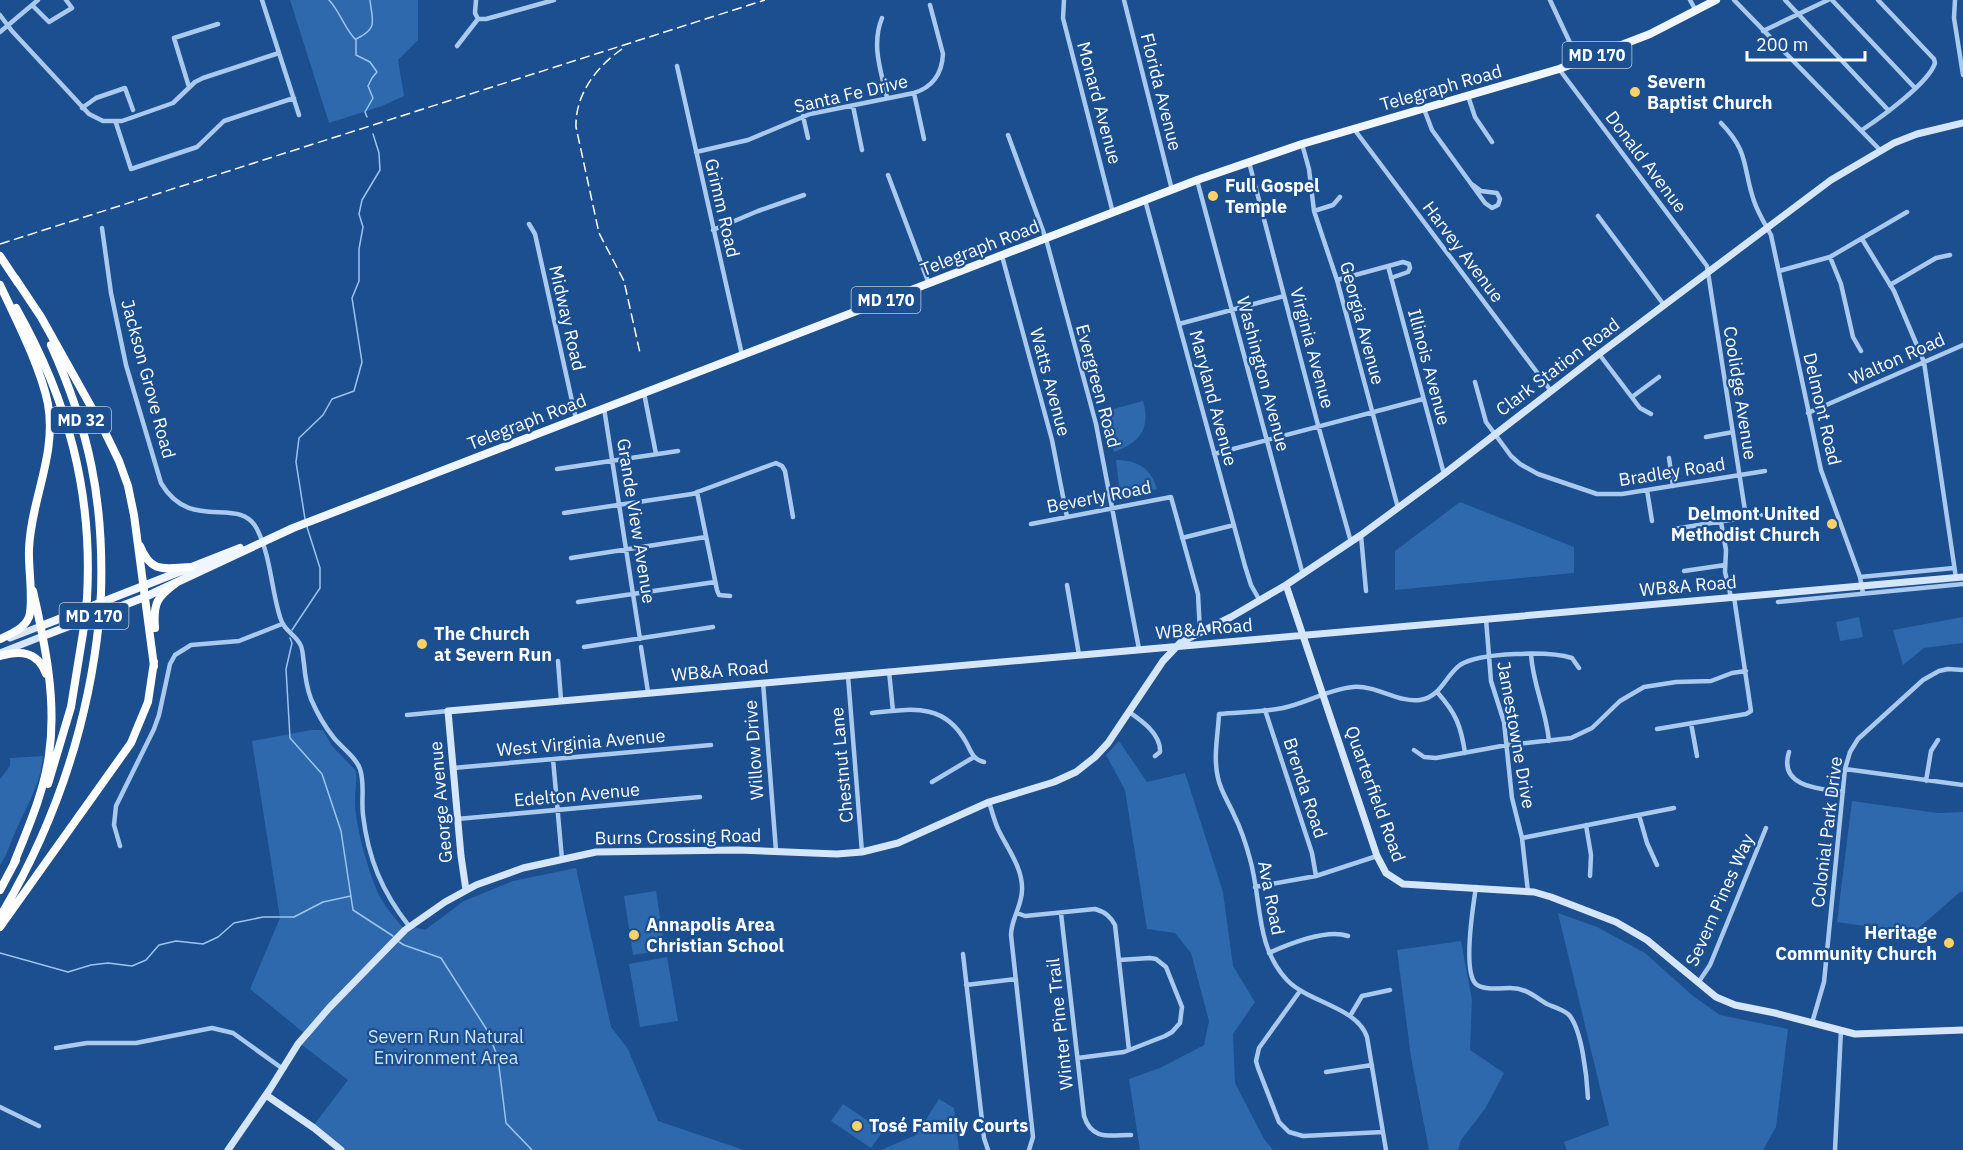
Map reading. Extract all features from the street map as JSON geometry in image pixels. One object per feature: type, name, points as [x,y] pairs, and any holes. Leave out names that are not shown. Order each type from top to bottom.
[{"type":"highway","name":"MD 32","points":[[0,917],[39,844],[70,764],[90,685],[101,593],[101,526],[94,475],[78,410],[38,319],[3,260]]},
{"type":"highway","points":[[15,278],[41,317],[110,441],[128,486],[154,666]]},
{"type":"highway","name":"MD 32","points":[[0,283],[42,358],[58,397],[75,449],[87,529],[87,598],[76,682],[45,794],[0,890]]},
{"type":"highway","points":[[0,283],[42,383],[50,417],[48,454],[29,549],[29,617],[18,629],[0,640]]},
{"type":"highway","points":[[136,534],[145,556],[153,565],[166,569],[191,567]]},
{"type":"highway","points":[[14,863],[46,774],[52,725],[43,636],[29,567]]},
{"type":"highway","points":[[0,927],[123,756],[143,717],[151,690],[154,666],[155,607],[160,596],[176,583]]},
{"type":"highway","points":[[0,654],[22,652],[34,657],[44,669],[50,690]]},
{"type":"main road","name":"Telegraph Road","points":[[41,626],[1197,180],[1302,144],[1559,69],[1637,39],[1716,0]]},
{"type":"main road","name":"Telegraph Road","points":[[43,636],[145,597],[261,542]]},
{"type":"street","points":[[0,32],[38,0]]},
{"type":"street","points":[[32,5],[49,22],[72,8],[66,0]]},
{"type":"street","points":[[262,0],[299,115]]},
{"type":"street","points":[[476,0],[475,13],[478,19]]},
{"type":"street","points":[[478,19],[486,19],[554,0]]},
{"type":"street","name":"Monard Avenue","points":[[1064,0],[1063,18],[1113,213]]},
{"type":"street","name":"Florida Avenue","points":[[1124,0],[1172,190]]},
{"type":"street","points":[[1550,0],[1579,62]]},
{"type":"street","points":[[1690,0],[1696,11]]},
{"type":"street","points":[[1734,0],[1880,150]]},
{"type":"street","points":[[1785,0],[1889,111]]},
{"type":"street","points":[[1763,31],[1830,0],[1915,88]]},
{"type":"street","points":[[1862,130],[1889,111],[1915,88],[1931,71],[1935,63],[1934,59],[1878,0]]},
{"type":"street","points":[[1955,0],[1953,18],[1963,75]]},
{"type":"street","name":"Santa Fe Drive","points":[[696,152],[748,140],[803,116],[914,93],[932,83],[943,62],[943,54],[930,5]]},
{"type":"street","points":[[0,15],[82,108],[99,120],[116,123],[167,106],[177,100],[189,87],[204,78],[279,53]]},
{"type":"street","points":[[882,18],[876,40],[887,98]]},
{"type":"street","points":[[457,46],[478,19]]},
{"type":"street","points":[[189,87],[174,38],[218,24]]},
{"type":"street","name":"Grimm Road","points":[[677,66],[742,355]]},
{"type":"street","name":"Donald Avenue","points":[[1559,69],[1707,266],[1707,273]]},
{"type":"street","points":[[82,108],[96,98],[125,88],[133,110]]},
{"type":"street","points":[[914,93],[924,139]]},
{"type":"street","points":[[1468,96],[1475,117],[1491,142]]},
{"type":"street","points":[[116,123],[131,169],[197,147],[224,120],[294,98]]},
{"type":"street","points":[[852,106],[862,150]]},
{"type":"street","points":[[1424,109],[1432,130],[1487,206],[1492,208],[1498,205],[1500,199],[1497,193],[1481,191],[1473,185]]},
{"type":"street","points":[[803,116],[808,138]]},
{"type":"street","name":"Delmont Road","points":[[1721,123],[1736,140],[1743,153],[1753,199],[1771,235],[1821,470],[1860,577],[1862,589]]},
{"type":"street","name":"Clark Station Road","points":[[1175,646],[1260,601],[1361,535],[1831,180],[1880,150],[1917,134],[1963,123]]},
{"type":"street","name":"Harvey Avenue","points":[[1353,129],[1551,391]]},
{"type":"street","name":"Evergreen Road","points":[[1008,135],[1046,239],[1096,424],[1139,650]]},
{"type":"street","name":"Georgia Avenue","points":[[1302,144],[1310,169],[1314,211],[1337,280],[1398,508]]},
{"type":"street","name":"Virginia Avenue","points":[[1249,161],[1351,542]]},
{"type":"street","points":[[888,175],[929,284]]},
{"type":"street","name":"Washington Avenue","points":[[1197,180],[1302,575]]},
{"type":"street","points":[[713,230],[804,195]]},
{"type":"street","points":[[1314,211],[1333,205],[1340,197]]},
{"type":"street","name":"Maryland Avenue","points":[[1145,200],[1233,525],[1248,577],[1260,601]]},
{"type":"street","points":[[1779,271],[1830,257],[1907,212]]},
{"type":"street","points":[[1598,216],[1664,305]]},
{"type":"street","name":"Midway Road","points":[[529,224],[535,234],[576,419]]},
{"type":"street","name":"Jackson Grove Road","points":[[102,228],[111,293],[126,364],[161,483],[175,501],[191,510],[234,513],[246,517],[257,529],[261,542]]},
{"type":"street","points":[[1862,239],[1890,285],[1924,362],[1954,568],[1960,578]]},
{"type":"street","points":[[1890,285],[1935,258],[1950,255]]},
{"type":"street","name":"Watts Avenue","points":[[1002,256],[1052,440],[1067,517]]},
{"type":"street","points":[[1830,257],[1841,284],[1855,343],[1862,351]]},
{"type":"street","points":[[1337,280],[1405,262],[1410,266],[1410,270],[1406,273],[1391,278]]},
{"type":"street","name":"Illinois Avenue","points":[[1388,266],[1444,474]]},
{"type":"street","name":"Coolidge Avenue","points":[[1707,273],[1746,518]]},
{"type":"street","points":[[1179,324],[1284,296]]},
{"type":"street","name":"Walton Road","points":[[1808,412],[1963,345]]},
{"type":"street","points":[[1599,354],[1640,408],[1651,414]]},
{"type":"street","points":[[1632,397],[1659,377]]},
{"type":"street","name":"Bradley Road","points":[[1475,381],[1486,422],[1520,464],[1538,474],[1597,494],[1614,495],[1765,471]]},
{"type":"street","points":[[645,393],[656,454]]},
{"type":"street","points":[[1214,454],[1423,399]]},
{"type":"street","name":"Grande View Avenue","points":[[604,408],[640,639]]},
{"type":"street","points":[[1706,437],[1732,432]]},
{"type":"street","points":[[557,469],[678,451]]},
{"type":"street","points":[[1668,458],[1673,486]]},
{"type":"street","points":[[564,513],[697,492],[777,463],[786,473],[793,517]]},
{"type":"street","points":[[1647,490],[1652,521]]},
{"type":"street","points":[[697,492],[719,595],[730,596]]},
{"type":"street","name":"Beverly Road","points":[[1031,524],[1172,497],[1182,538]]},
{"type":"street","points":[[1674,529],[1761,515]]},
{"type":"street","points":[[1657,729],[1750,713],[1746,671],[1725,565],[1726,550],[1721,522]]},
{"type":"street","points":[[1200,632],[1199,602],[1182,538],[1233,525]]},
{"type":"street","points":[[1361,535],[1366,591]]},
{"type":"street","points":[[571,558],[706,537]]},
{"type":"street","points":[[261,542],[272,575],[282,624],[301,645],[308,690],[319,716],[330,733],[358,765],[363,782],[363,817],[375,868],[386,894],[409,926]]},
{"type":"street","points":[[1684,571],[1725,565]]},
{"type":"street","points":[[1860,577],[1954,568]]},
{"type":"street","name":"WB&A Road","points":[[448,711],[1733,597],[1862,589],[1960,578]]},
{"type":"street","points":[[578,602],[715,582]]},
{"type":"street","points":[[1778,602],[1862,589],[1963,584]]},
{"type":"street","points":[[1067,585],[1079,655]]},
{"type":"street","name":"Quarterfield Road","points":[[1286,585],[1377,856],[1386,873],[1403,884],[1528,892],[1557,899],[1630,929],[1647,940],[1716,997],[1729,1003],[1864,1035],[1963,1030]]},
{"type":"street","name":"Jamestowne Drive","points":[[1486,619],[1491,681],[1504,722],[1512,798],[1522,838],[1528,892]]},
{"type":"street","points":[[120,846],[114,825],[116,806],[159,715],[170,664],[175,655],[191,645],[239,641],[282,624]]},
{"type":"street","name":"Telegraph Road","points":[[0,640],[41,626]]},
{"type":"street","points":[[584,647],[713,627]]},
{"type":"street","name":"Telegraph Road","points":[[0,654],[43,636]]},
{"type":"street","name":"Burns Crossing Road","points":[[228,1150],[298,1044],[312,1027],[409,926],[466,890],[510,872],[602,852],[776,851],[837,854],[862,852],[898,843],[989,802],[1054,782],[1076,772],[1102,750],[1155,671],[1175,646]]},
{"type":"street","points":[[641,647],[648,692]]},
{"type":"street","points":[[1264,710],[1284,708],[1348,688],[1361,687],[1379,690],[1405,699],[1427,698],[1437,692],[1462,664],[1473,659],[1547,653],[1572,658],[1579,668]]},
{"type":"street","points":[[1531,654],[1534,681],[1546,714],[1549,741]]},
{"type":"street","points":[[558,661],[561,700]]},
{"type":"street","name":"Colonial Park Drive","points":[[1812,1023],[1824,982],[1845,769],[1852,748],[1861,735],[1931,675],[1943,669],[1963,670]]},
{"type":"street","points":[[889,671],[893,711]]},
{"type":"street","points":[[1414,750],[1430,758],[1571,738],[1584,733],[1620,701],[1644,687],[1676,682],[1711,681],[1732,673],[1746,671]]},
{"type":"street","name":"Chestnut Lane","points":[[848,675],[862,852]]},
{"type":"street","name":"Willow Drive","points":[[763,682],[776,851]]},
{"type":"street","points":[[1437,692],[1458,720],[1465,753]]},
{"type":"street","points":[[872,713],[919,709],[932,711],[953,724],[974,758],[984,762]]},
{"type":"street","name":"Ava Road","points":[[1264,710],[1219,714],[1216,757],[1222,792],[1238,822],[1250,859],[1261,928],[1269,953],[1280,971],[1300,991],[1350,1016],[1361,1024],[1365,1031],[1386,1150]]},
{"type":"street","name":"Brenda Road","points":[[1264,710],[1312,853],[1316,876]]},
{"type":"street","points":[[406,715],[448,711]]},
{"type":"street","name":"George Avenue","points":[[448,711],[457,819],[466,890]]},
{"type":"street","points":[[1129,712],[1147,725],[1159,742],[1160,752],[1155,756]]},
{"type":"street","points":[[1691,723],[1697,756]]},
{"type":"street","points":[[1926,781],[1931,751],[1938,740]]},
{"type":"street","name":"West Virginia Avenue","points":[[453,768],[711,745]]},
{"type":"street","points":[[1789,752],[1786,760],[1788,769],[1800,783],[1813,788],[1843,792]]},
{"type":"street","points":[[932,782],[974,758]]},
{"type":"street","points":[[553,759],[562,859]]},
{"type":"street","points":[[1845,769],[1963,785]]},
{"type":"street","name":"Edelton Avenue","points":[[457,819],[700,797]]},
{"type":"street","points":[[989,802],[996,825],[1020,875],[1022,897],[1011,929],[1033,1137],[1029,1150]]},
{"type":"street","points":[[1522,838],[1674,808]]},
{"type":"street","points":[[1639,815],[1647,843],[1657,865]]},
{"type":"street","points":[[1586,825],[1591,855],[1590,876]]},
{"type":"street","name":"Severn Pines Way","points":[[1698,983],[1710,964],[1766,828]]},
{"type":"street","points":[[1255,887],[1316,876],[1377,856]]},
{"type":"street","points":[[1476,887],[1470,928],[1471,968],[1474,982],[1478,986],[1488,988],[1524,989],[1569,1016],[1575,1026],[1584,1057],[1588,1098]]},
{"type":"street","points":[[1017,913],[1025,916],[1095,909],[1107,914],[1115,925],[1129,1050]]},
{"type":"street","name":"Winter Pine Trail","points":[[1061,912],[1084,1116],[1091,1131],[1104,1135],[1131,1135]]},
{"type":"street","points":[[1269,953],[1286,945],[1338,933],[1348,936]]},
{"type":"street","points":[[963,954],[984,1138],[988,1150]]},
{"type":"street","points":[[1078,1058],[1118,1054],[1172,1032],[1180,1023],[1182,1007],[1169,973],[1161,963],[1150,958],[1119,960]]},
{"type":"street","points":[[966,985],[1016,979]]},
{"type":"street","points":[[1350,1016],[1362,996],[1390,990]]},
{"type":"street","points":[[1300,991],[1257,1053],[1258,1068],[1279,1122],[1288,1132],[1303,1136],[1383,1132]]},
{"type":"street","points":[[56,1048],[87,1043],[136,1043],[212,1028],[233,1034],[283,1069]]},
{"type":"street","points":[[1835,1150],[1841,1030]]},
{"type":"street","points":[[1326,1072],[1372,1065]]},
{"type":"street","points":[[266,1095],[341,1150]]},
{"type":"street","points":[[0,1107],[39,1126]]},
{"type":"green space","points":[[290,0],[418,0],[418,40],[398,60],[404,96],[382,106],[329,123]]},
{"type":"green space","points":[[1143,401],[1146,419],[1141,433],[1131,444],[1114,452],[1104,415],[1106,411]]},
{"type":"green space","points":[[1116,460],[1142,467],[1151,476],[1157,489],[1124,497],[1120,494]]},
{"type":"green space","points":[[1460,502],[1574,547],[1574,573],[1395,590],[1395,551]]},
{"type":"green space","points":[[1859,617],[1863,637],[1840,641],[1836,622]]},
{"type":"green space","points":[[1963,617],[1963,643],[1924,648],[1903,665],[1893,630]]},
{"type":"green space","name":"Severn Run Natural Environment Area","points":[[311,730],[323,730],[332,746],[356,771],[355,809],[367,861],[382,900],[407,933],[414,927],[425,930],[464,901],[513,881],[576,868],[611,1027],[628,1049],[658,1121],[744,1150],[342,1150],[313,1126],[348,1080],[302,1045],[309,1037],[250,989],[280,918],[252,741]]},
{"type":"green space","points":[[1119,741],[1147,782],[1185,773],[1223,892],[1233,966],[1255,1002],[1233,1034],[1235,1083],[1264,1139],[1273,1150],[1140,1150],[1129,1079],[1160,1068],[1204,1045],[1209,1021],[1191,953],[1175,933],[1147,929],[1125,790],[1106,755]]},
{"type":"green space","points":[[43,756],[36,787],[0,865],[0,779],[10,766],[10,758]]},
{"type":"green space","points":[[1852,801],[1938,813],[1963,812],[1963,892],[1960,892],[1913,933],[1837,922]]},
{"type":"green space","points":[[656,891],[665,950],[633,955],[624,896]]},
{"type":"green space","points":[[1558,913],[1597,927],[1645,953],[1693,996],[1720,1015],[1788,1029],[1776,1127],[1763,1150],[1567,1150],[1564,1142],[1609,1125]]},
{"type":"green space","points":[[1461,941],[1472,1000],[1470,1050],[1504,1073],[1485,1109],[1461,1140],[1458,1150],[1429,1150],[1411,1057],[1397,950]]},
{"type":"green space","points":[[667,957],[678,1021],[640,1027],[629,964]]},
{"type":"green space","points":[[939,1099],[954,1108],[959,1150],[881,1150],[916,1135]]},
{"type":"green space","name":"Tosé Family Courts","points":[[843,1104],[883,1131],[871,1148],[831,1121]]},
{"type":"waterway","points":[[329,0],[356,40],[356,55],[370,62],[377,72],[368,86],[373,98],[365,112],[367,117]]},
{"type":"waterway","points":[[356,39],[371,27],[373,19],[370,0]]},
{"type":"waterway","points":[[305,519],[296,462],[299,438],[323,415],[332,399],[354,391],[362,362],[352,298],[359,281],[359,249],[363,227],[359,214],[362,200],[380,170],[379,153],[373,134]]},
{"type":"waterway","points":[[292,630],[320,588],[320,568],[307,527]]},
{"type":"waterway","points":[[290,638],[292,643],[286,669],[290,738],[322,774],[341,831],[353,910],[393,936]]},
{"type":"waterway","points":[[0,953],[68,972],[108,963],[132,966],[146,960],[159,945],[176,941],[203,944],[218,937],[234,923],[263,917],[294,917],[323,902],[351,896]]},
{"type":"waterway","points":[[399,942],[441,958],[487,1030],[498,1058],[506,1123],[532,1150]]},
{"type":"railway","points":[[0,244],[765,0]]},
{"type":"railway","points":[[622,49],[596,73],[583,93],[576,127],[599,233],[624,281],[640,353]]},
{"type":"place","name":"Severn Baptist Church","points":[[1635,92]]},
{"type":"place","name":"Full Gospel Temple","points":[[1213,196]]},
{"type":"place","name":"Delmont United Methodist Church","points":[[1832,524]]},
{"type":"place","name":"The Church at Severn Run","points":[[422,644]]},
{"type":"place","name":"Annapolis Area Christian School","points":[[634,935]]},
{"type":"place","name":"Heritage Community Church","points":[[1949,943]]},
{"type":"place","name":"Tosé Family Courts","points":[[857,1126]]}]
